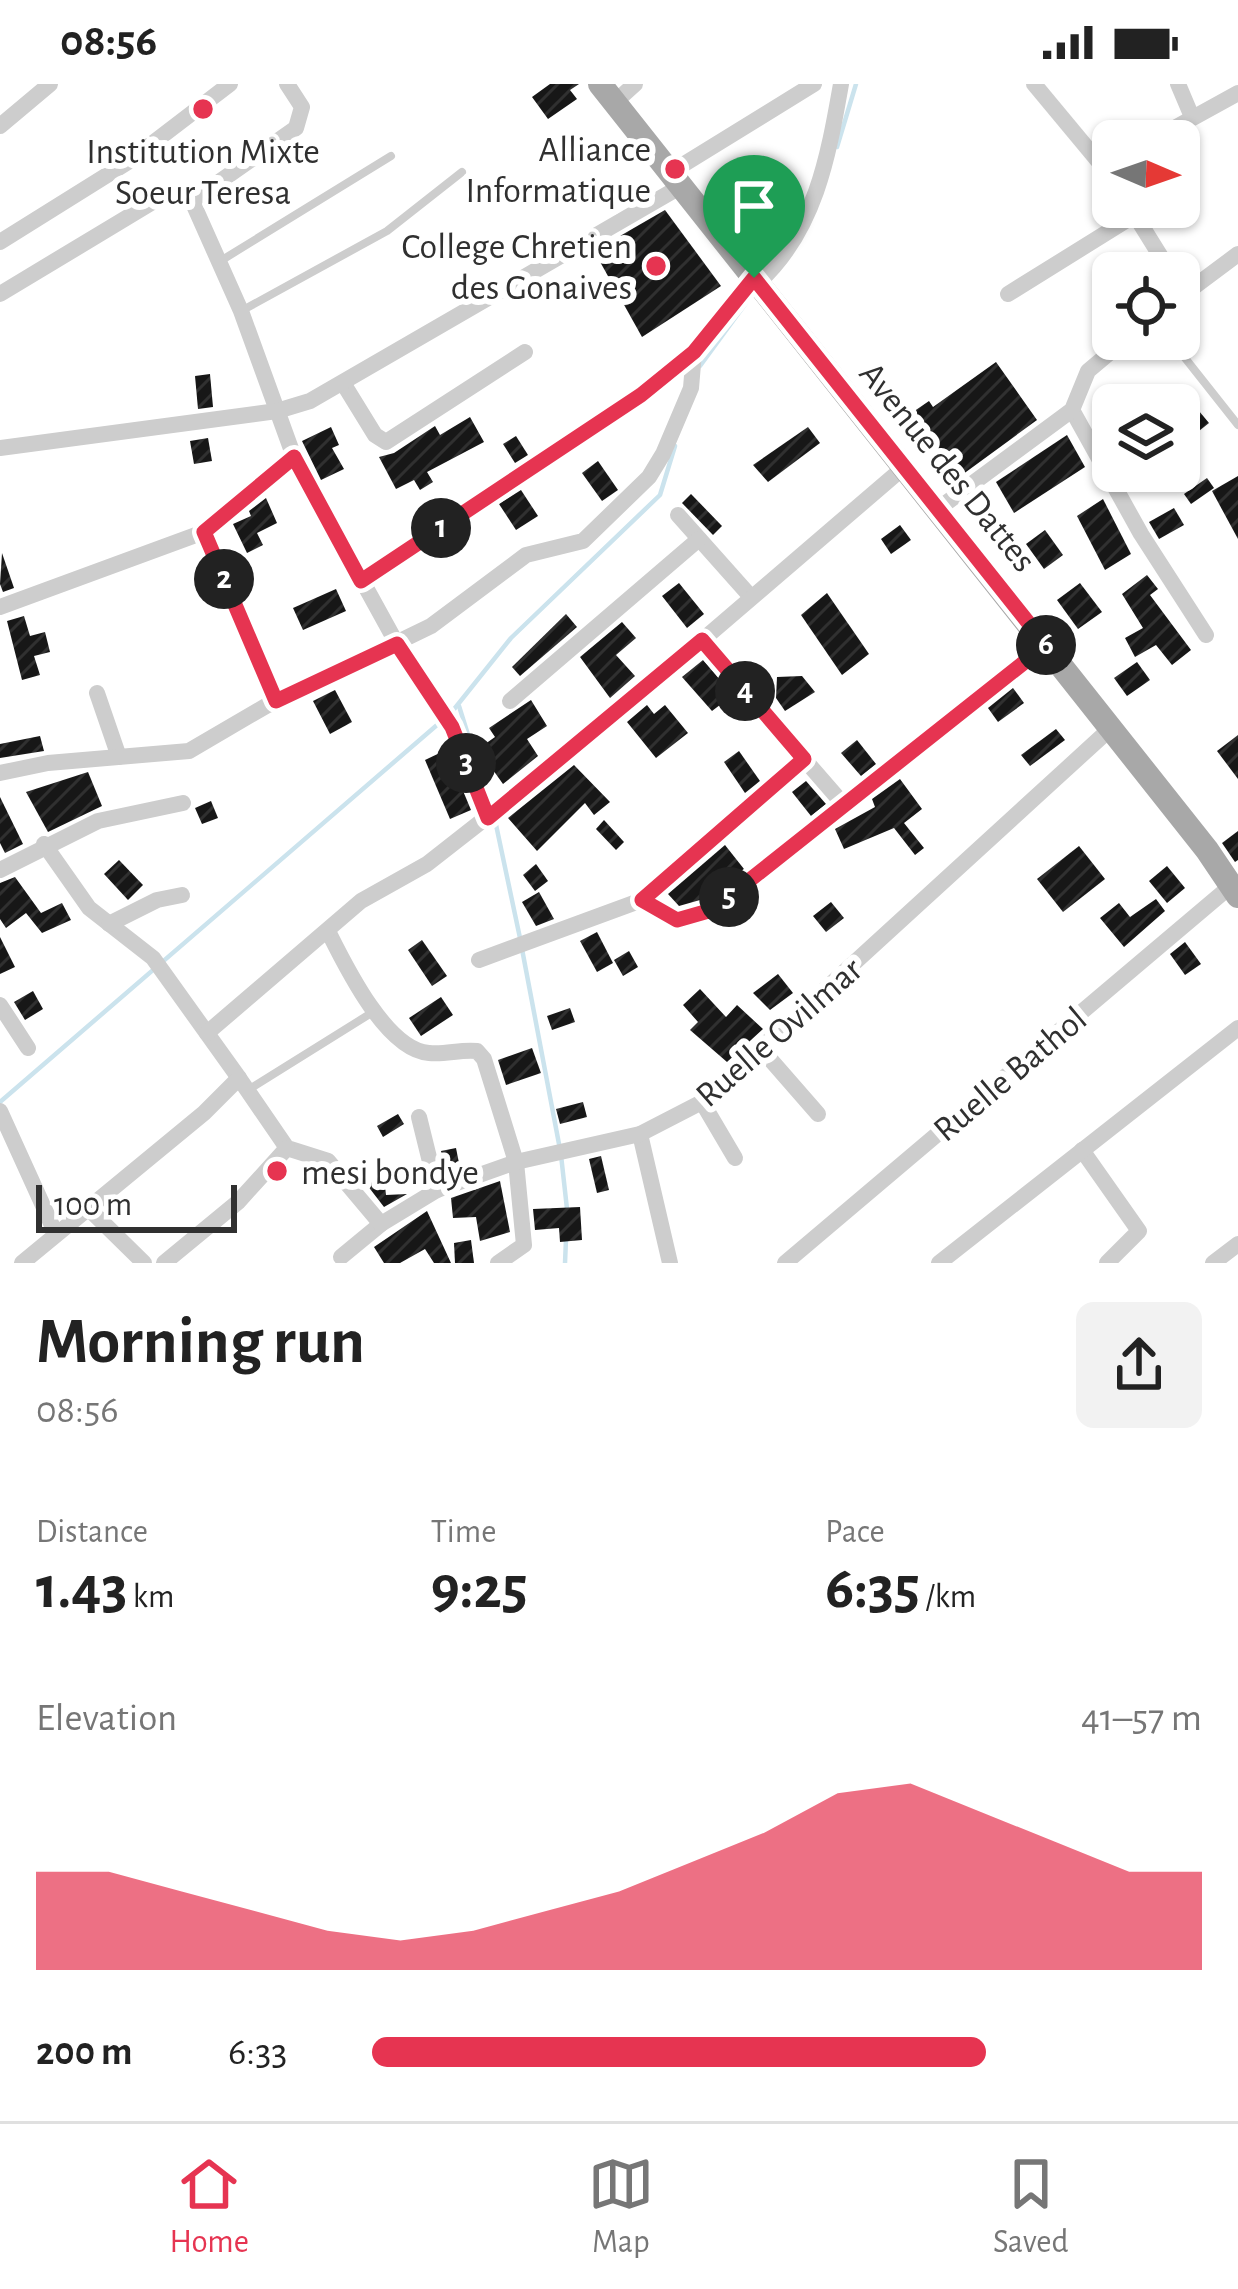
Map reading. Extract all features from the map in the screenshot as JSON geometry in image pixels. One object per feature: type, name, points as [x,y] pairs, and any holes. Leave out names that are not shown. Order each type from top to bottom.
[{"type":"main road","name":"Avenue des Dattes","points":[[607,94],[1237,893]]},
{"type":"street","points":[[0,126],[50,84]]},
{"type":"street","points":[[0,242],[128,161],[230,84]]},
{"type":"street","points":[[192,201],[296,128],[302,107],[287,84]]},
{"type":"street","points":[[607,94],[635,84]]},
{"type":"street","points":[[0,448],[277,411],[344,383],[673,181],[814,84]]},
{"type":"street","points":[[361,581],[641,395],[694,352],[756,280],[788,256],[826,171],[841,84]]},
{"type":"street","points":[[1034,84],[1092,149]]},
{"type":"street","points":[[1178,84],[1192,117]]},
{"type":"street","points":[[1187,120],[1238,93]]},
{"type":"street","points":[[0,294],[166,194],[182,193],[192,201],[242,311],[294,457],[397,644],[452,727],[492,814]]},
{"type":"street","points":[[1008,294],[1107,228]]},
{"type":"street","points":[[1200,280],[1238,254]]},
{"type":"street","points":[[344,383],[374,435],[386,442],[525,352]]},
{"type":"street","points":[[0,773],[189,751],[276,701],[397,644],[479,594],[526,555],[583,541],[649,477],[663,454],[693,382],[694,352]]},
{"type":"street","points":[[938,509],[1072,410],[1088,371],[1101,360]]},
{"type":"street","points":[[1072,410],[1141,534],[1206,634]]},
{"type":"street","points":[[0,607],[204,532],[294,457]]},
{"type":"street","points":[[207,1034],[361,901],[427,863],[492,814],[902,469]]},
{"type":"street","points":[[678,515],[751,597]]},
{"type":"street","points":[[204,532],[276,701]]},
{"type":"street","points":[[510,701],[699,539]]},
{"type":"street","points":[[702,640],[844,805]]},
{"type":"street","points":[[642,900],[677,920],[701,917],[1046,645]]},
{"type":"street","points":[[97,693],[119,757]]},
{"type":"street","name":"Ruelle Ovilmar","points":[[341,1257],[437,1190],[516,1162],[640,1134],[702,1102],[763,1052],[1110,728]]},
{"type":"street","points":[[479,960],[642,900],[804,759]]},
{"type":"street","points":[[0,870],[98,820],[183,802]]},
{"type":"street","points":[[44,844],[89,908],[152,958],[287,1148],[328,1161],[382,1224]]},
{"type":"street","name":"Ruelle Bathol","points":[[785,1263],[1237,893]]},
{"type":"street","points":[[109,924],[145,905],[182,895]]},
{"type":"street","points":[[328,931],[374,1012],[413,1048],[427,1054],[477,1051],[516,1162],[524,1248],[498,1263]]},
{"type":"street","points":[[0,1005],[28,1048]]},
{"type":"street","points":[[939,1263],[1238,1028]]},
{"type":"street","points":[[763,1052],[818,1114]]},
{"type":"street","points":[[22,1263],[243,1084]]},
{"type":"street","points":[[702,1102],[735,1158]]},
{"type":"street","points":[[1,1113],[56,1232]]},
{"type":"street","points":[[419,1117],[437,1190]]},
{"type":"street","points":[[640,1134],[670,1263]]},
{"type":"street","points":[[164,1263],[238,1202],[287,1148]]},
{"type":"street","points":[[1082,1150],[1139,1231],[1107,1263]]},
{"type":"street","points":[[87,1207],[144,1263]]},
{"type":"street","points":[[1213,1263],[1238,1244]]},
{"type":"lane","points":[[221,261],[391,156]]},
{"type":"lane","points":[[242,311],[388,231],[462,172]]},
{"type":"lane","points":[[1187,360],[1238,425]]},
{"type":"lane","points":[[243,1084],[374,1012]]},
{"type":"building","points":[[550,84],[579,84],[570,90],[577,99],[548,119],[532,97]]},
{"type":"building","name":"College Chretien des Gonaives","points":[[665,210],[721,286],[642,337],[594,251]]},
{"type":"building","points":[[996,362],[1037,420],[955,480],[910,414],[929,401],[933,407]]},
{"type":"building","points":[[210,374],[213,407],[198,409],[195,376]]},
{"type":"building","points":[[470,417],[484,442],[427,472],[433,482],[420,490],[414,480],[396,489],[379,457],[394,453],[435,426],[440,435]]},
{"type":"building","points":[[331,427],[339,445],[332,448],[344,469],[321,480],[302,441]]},
{"type":"building","points":[[808,427],[820,443],[768,482],[753,465]]},
{"type":"building","points":[[1067,435],[1085,467],[1014,513],[996,482]]},
{"type":"building","points":[[516,436],[528,455],[515,463],[503,444]]},
{"type":"building","points":[[208,438],[212,461],[194,464],[190,441]]},
{"type":"building","points":[[598,461],[618,490],[602,501],[582,473]]},
{"type":"building","points":[[1238,476],[1238,539],[1212,491]]},
{"type":"building","points":[[1207,478],[1214,488],[1191,504],[1184,494],[1200,492],[1200,483]]},
{"type":"building","points":[[521,490],[538,516],[516,530],[499,504]]},
{"type":"building","points":[[691,494],[722,526],[713,535],[682,503]]},
{"type":"building","points":[[266,498],[277,523],[257,533],[263,545],[247,553],[233,524],[251,516],[249,511]]},
{"type":"building","points":[[1103,499],[1131,554],[1105,570],[1077,516]]},
{"type":"building","points":[[1174,508],[1184,525],[1159,539],[1149,522]]},
{"type":"building","points":[[900,525],[911,540],[891,554],[881,539]]},
{"type":"building","points":[[1045,530],[1063,555],[1044,569],[1026,544]]},
{"type":"building","points":[[2,553],[14,588],[3,592],[0,584]]},
{"type":"building","points":[[1147,575],[1158,589],[1150,595],[1191,650],[1172,665],[1156,645],[1135,657],[1125,638],[1143,628],[1122,594]]},
{"type":"building","points":[[679,583],[704,614],[687,628],[662,596]]},
{"type":"building","points":[[1080,583],[1102,612],[1078,629],[1057,600]]},
{"type":"building","points":[[336,589],[346,611],[303,630],[293,608]]},
{"type":"building","points":[[827,593],[869,654],[842,675],[801,615]]},
{"type":"building","points":[[566,614],[577,627],[520,676],[512,667]]},
{"type":"building","points":[[24,616],[30,636],[45,632],[50,652],[34,656],[40,675],[22,680],[7,621]]},
{"type":"building","points":[[622,622],[636,638],[616,655],[635,676],[610,698],[580,657]]},
{"type":"building","points":[[703,660],[733,695],[712,711],[682,677]]},
{"type":"building","points":[[1137,662],[1150,680],[1127,696],[1114,678]]},
{"type":"building","points":[[802,676],[815,692],[785,711],[776,698],[777,677]]},
{"type":"building","points":[[1013,688],[1024,703],[998,722],[988,708]]},
{"type":"building","points":[[335,690],[352,722],[330,734],[313,701]]},
{"type":"building","points":[[531,700],[547,726],[527,739],[538,756],[503,784],[478,749],[495,737],[489,728]]},
{"type":"building","points":[[647,705],[654,714],[665,705],[688,733],[656,758],[627,722]]},
{"type":"building","points":[[1056,729],[1065,740],[1030,766],[1021,755]]},
{"type":"building","points":[[1238,735],[1238,779],[1217,751]]},
{"type":"building","points":[[40,736],[44,751],[0,758],[0,744]]},
{"type":"building","points":[[857,740],[876,764],[861,776],[841,753]]},
{"type":"building","points":[[446,750],[471,810],[450,819],[425,760]]},
{"type":"building","points":[[739,751],[760,781],[745,793],[724,762]]},
{"type":"building","points":[[574,765],[610,802],[594,815],[585,803],[537,851],[508,818]]},
{"type":"building","points":[[88,772],[102,806],[48,832],[26,792]]},
{"type":"building","points":[[900,779],[922,809],[904,823],[924,848],[915,855],[894,828],[844,849],[835,829],[875,807],[872,799]]},
{"type":"building","points":[[806,781],[826,804],[811,816],[792,792]]},
{"type":"building","points":[[0,797],[23,844],[5,853],[0,843]]},
{"type":"building","points":[[211,801],[218,818],[202,824],[195,808]]},
{"type":"building","points":[[604,820],[624,842],[616,850],[596,829]]},
{"type":"building","points":[[1238,831],[1238,860],[1235,862],[1222,843]]},
{"type":"building","points":[[725,845],[744,869],[707,898],[679,906],[668,894]]},
{"type":"building","points":[[1079,846],[1105,879],[1063,912],[1037,879]]},
{"type":"building","points":[[119,860],[143,885],[128,900],[104,874]]},
{"type":"building","points":[[536,864],[548,881],[535,891],[523,875]]},
{"type":"building","points":[[1167,866],[1185,888],[1167,903],[1149,881]]},
{"type":"building","points":[[15,877],[41,913],[62,903],[71,920],[42,933],[26,913],[6,928],[0,919],[0,883]]},
{"type":"building","points":[[539,892],[554,919],[536,926],[522,902]]},
{"type":"building","points":[[1156,899],[1165,911],[1124,947],[1100,918],[1119,903],[1130,917]]},
{"type":"building","points":[[831,902],[844,918],[826,932],[813,916]]},
{"type":"building","points":[[597,932],[613,963],[597,972],[580,941]]},
{"type":"building","points":[[0,937],[15,967],[0,974]]},
{"type":"building","points":[[422,940],[447,976],[432,986],[408,950]]},
{"type":"building","points":[[1185,942],[1201,964],[1185,975],[1170,954]]},
{"type":"building","points":[[629,951],[638,967],[623,976],[614,960]]},
{"type":"building","points":[[778,974],[793,993],[770,1010],[753,993]]},
{"type":"building","points":[[700,989],[726,1017],[737,1005],[763,1029],[727,1062],[690,1030],[698,1022],[683,1005]]},
{"type":"building","points":[[33,991],[43,1009],[25,1020],[14,1002]]},
{"type":"building","points":[[441,997],[453,1015],[421,1036],[409,1018]]},
{"type":"building","points":[[570,1008],[575,1022],[552,1030],[547,1016]]},
{"type":"building","points":[[532,1048],[541,1073],[506,1085],[498,1060]]},
{"type":"building","points":[[583,1102],[587,1117],[560,1124],[556,1109]]},
{"type":"building","points":[[398,1114],[404,1124],[383,1137],[377,1126]]},
{"type":"building","points":[[456,1148],[460,1168],[446,1172],[441,1151]]},
{"type":"building","points":[[601,1156],[609,1190],[597,1193],[589,1159]]},
{"type":"building","points":[[384,1176],[386,1195],[407,1194],[384,1207],[367,1185]]},
{"type":"building","points":[[500,1181],[510,1232],[480,1241],[476,1217],[453,1218],[451,1198]]},
{"type":"building","points":[[580,1207],[582,1240],[560,1242],[559,1228],[535,1230],[533,1209]]},
{"type":"building","points":[[427,1211],[451,1263],[434,1263],[425,1249],[400,1263],[384,1263],[374,1247]]},
{"type":"building","points":[[471,1240],[474,1263],[455,1263],[454,1243]]},
{"type":"waterway","points":[[837,147],[856,84]]},
{"type":"waterway","points":[[700,366],[746,303]]},
{"type":"waterway","points":[[451,713],[511,638],[660,495],[675,446]]},
{"type":"waterway","points":[[459,706],[486,792]]},
{"type":"waterway","points":[[0,1102],[437,725]]},
{"type":"waterway","points":[[495,820],[520,938]]},
{"type":"waterway","points":[[522,949],[559,1144]]},
{"type":"waterway","points":[[561,1155],[567,1209]]},
{"type":"waterway","points":[[565,1263],[566,1239]]},
{"type":"place","name":"Institution Mixte Soeur Teresa","points":[[203,109]]},
{"type":"place","name":"Alliance Informatique","points":[[675,169]]},
{"type":"place","name":"College Chretien des Gonaives","points":[[656,266]]},
{"type":"place","name":"mesi bondye","points":[[277,1171]]},
{"type":"route","points":[[754,278],[1046,645],[712,910],[701,917],[677,920],[642,900],[804,759],[702,640],[488,818],[452,727],[397,644],[276,701],[204,532],[294,457],[361,581],[641,395],[694,352],[754,278]]}]
